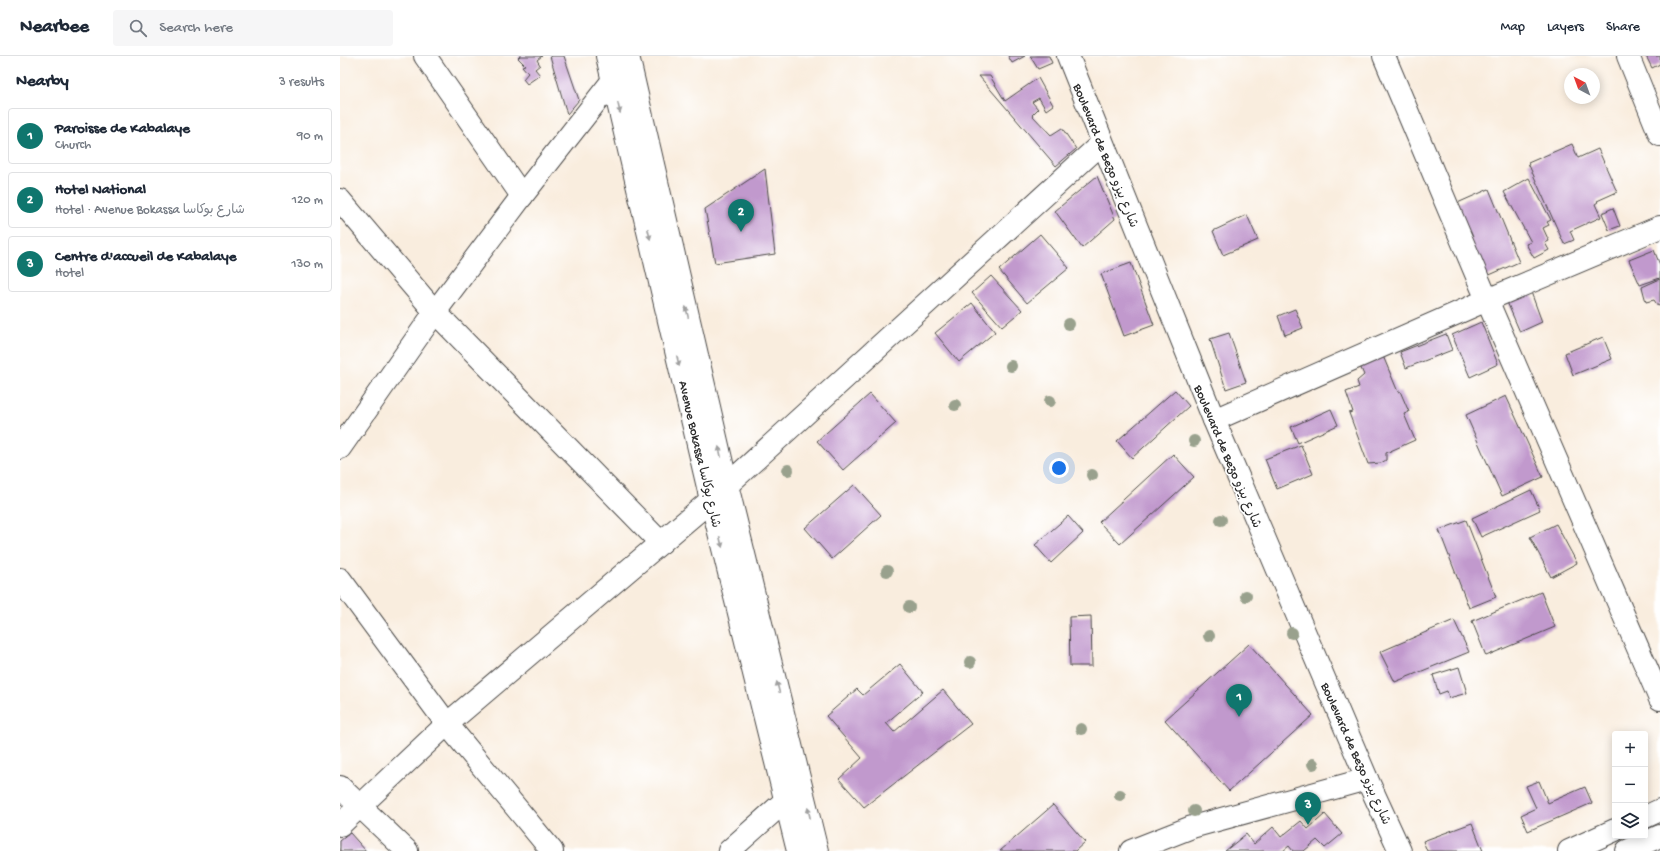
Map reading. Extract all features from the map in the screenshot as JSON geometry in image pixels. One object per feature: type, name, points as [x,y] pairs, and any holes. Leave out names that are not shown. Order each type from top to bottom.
[{"type":"street","points":[[425,56],[522,196]]},
{"type":"street","name":"Avenue Bokassa شارع بوكاسا","points":[[607,56],[711,500],[798,851]]},
{"type":"street","name":"Avenue Bokassa شارع بوكاسا","points":[[628,56],[727,485],[817,851]]},
{"type":"street","name":"Boulevard de Bezo شارع بيزو","points":[[1068,56],[1214,420],[1367,779],[1400,851]]},
{"type":"street","points":[[1384,56],[1486,300],[1660,699]]},
{"type":"street","points":[[1628,56],[1660,135]]},
{"type":"street","points":[[340,448],[435,312],[522,196],[613,80]]},
{"type":"street","points":[[340,825],[447,724],[711,500],[1102,143]]},
{"type":"street","points":[[340,200],[435,312],[661,543]]},
{"type":"street","points":[[1214,420],[1486,300],[1660,227]]},
{"type":"street","points":[[340,579],[447,724],[552,851]]},
{"type":"street","points":[[1131,851],[1192,828],[1367,779]]},
{"type":"street","points":[[340,787],[359,807],[407,851]]},
{"type":"street","points":[[729,851],[786,800]]},
{"type":"street","points":[[1648,816],[1660,810]]},
{"type":"street","points":[[1569,851],[1612,831]]},
{"type":"street","points":[[1627,851],[1660,836]]},
{"type":"building","points":[[520,56],[542,56],[537,60],[540,65],[535,69],[540,75],[527,84],[523,79],[528,73],[522,66],[525,65],[518,58]]},
{"type":"building","points":[[550,56],[564,56],[579,100],[567,114]]},
{"type":"building","points":[[1008,56],[1025,56],[1012,63]]},
{"type":"building","points":[[1030,56],[1049,56],[1052,63],[1038,69]]},
{"type":"building","points":[[1646,56],[1660,56],[1660,64],[1652,68]]},
{"type":"building","points":[[979,76],[990,76],[1005,101],[1038,78],[1053,105],[1046,110],[1039,98],[1032,102],[1038,109],[1032,115],[1051,135],[1062,128],[1076,149],[1056,166]]},
{"type":"building","points":[[1572,144],[1578,158],[1598,149],[1617,192],[1597,201],[1598,202],[1595,204],[1601,217],[1570,231],[1574,240],[1564,244],[1528,163]]},
{"type":"building","points":[[765,169],[775,254],[715,263],[705,209]]},
{"type":"building","points":[[1097,176],[1115,219],[1082,248],[1055,211]]},
{"type":"building","points":[[1529,178],[1551,220],[1547,222],[1549,225],[1543,228],[1549,241],[1545,243],[1549,250],[1534,258],[1526,244],[1531,242],[1504,192]]},
{"type":"building","points":[[1489,189],[1519,262],[1485,277],[1453,205]]},
{"type":"building","points":[[1613,208],[1620,226],[1609,230],[1602,213]]},
{"type":"building","points":[[1247,215],[1258,240],[1223,255],[1213,231]]},
{"type":"building","points":[[1040,234],[1069,268],[1027,303],[999,270]]},
{"type":"building","points":[[1654,250],[1660,265],[1660,278],[1640,285],[1629,260]]},
{"type":"building","points":[[1131,263],[1154,325],[1124,336],[1101,274]]},
{"type":"building","points":[[991,276],[1022,310],[1002,327],[972,293]]},
{"type":"building","points":[[1660,279],[1660,305],[1658,306],[1654,300],[1646,302],[1642,287]]},
{"type":"building","points":[[1531,292],[1542,322],[1520,332],[1507,302]]},
{"type":"building","points":[[972,303],[995,332],[959,362],[935,333]]},
{"type":"building","points":[[1295,309],[1303,328],[1285,335],[1278,316]]},
{"type":"building","points":[[1481,322],[1498,364],[1470,377],[1452,335]]},
{"type":"building","points":[[1229,333],[1246,382],[1226,389],[1210,339]]},
{"type":"building","points":[[1446,334],[1452,350],[1406,368],[1400,352]]},
{"type":"building","points":[[1603,337],[1612,359],[1573,375],[1565,353]]},
{"type":"building","points":[[1383,356],[1398,392],[1400,391],[1409,412],[1404,414],[1415,440],[1386,453],[1386,460],[1381,463],[1368,464],[1349,413],[1353,412],[1346,392],[1359,387],[1357,381],[1364,375],[1360,366]]},
{"type":"building","points":[[1175,390],[1189,406],[1132,458],[1117,441]]},
{"type":"building","points":[[870,394],[896,423],[843,470],[817,441]]},
{"type":"building","points":[[1506,396],[1543,477],[1502,496],[1466,415]]},
{"type":"building","points":[[1331,409],[1338,425],[1298,443],[1291,427]]},
{"type":"building","points":[[1301,445],[1313,474],[1277,489],[1265,459]]},
{"type":"building","points":[[1173,454],[1194,477],[1120,544],[1099,522]]},
{"type":"building","points":[[854,485],[881,515],[832,559],[805,528]]},
{"type":"building","points":[[1531,490],[1540,510],[1481,537],[1472,518]]},
{"type":"building","points":[[1068,516],[1083,533],[1051,563],[1035,545]]},
{"type":"building","points":[[1466,520],[1496,597],[1469,608],[1439,530]]},
{"type":"building","points":[[1556,524],[1577,563],[1551,577],[1530,537]]},
{"type":"building","points":[[1541,592],[1555,627],[1486,656],[1472,621]]},
{"type":"building","points":[[1091,616],[1092,666],[1070,666],[1069,617]]},
{"type":"building","points":[[1454,620],[1469,652],[1395,682],[1380,652]]},
{"type":"building","points":[[1249,644],[1313,715],[1229,791],[1165,720]]},
{"type":"building","points":[[900,664],[923,692],[886,723],[894,732],[943,690],[971,724],[864,807],[839,779],[862,758],[826,716],[857,689],[863,695]]},
{"type":"building","points":[[1459,667],[1467,693],[1449,698],[1447,691],[1439,694],[1433,675]]},
{"type":"building","points":[[1539,781],[1548,803],[1585,787],[1592,803],[1528,831],[1521,815],[1536,808],[1526,786]]},
{"type":"building","points":[[1053,805],[1085,842],[1075,851],[1000,851]]},
{"type":"building","points":[[1325,814],[1342,834],[1325,848],[1317,840],[1304,851],[1293,851],[1289,846],[1283,851],[1225,851],[1246,834],[1254,844],[1273,827],[1281,837],[1301,821],[1308,829]]},
{"type":"building","points":[[1472,823],[1483,851],[1427,851],[1423,841]]},
{"type":"building","points":[[350,833],[366,851],[340,851],[340,841]]},
{"type":"place","name":"Hotel National","points":[[741,232]]},
{"type":"place","name":"Paroisse de Kabalaye","points":[[1239,717]]},
{"type":"place","name":"Centre d'accueil de Kabalaye","points":[[1308,825]]}]
